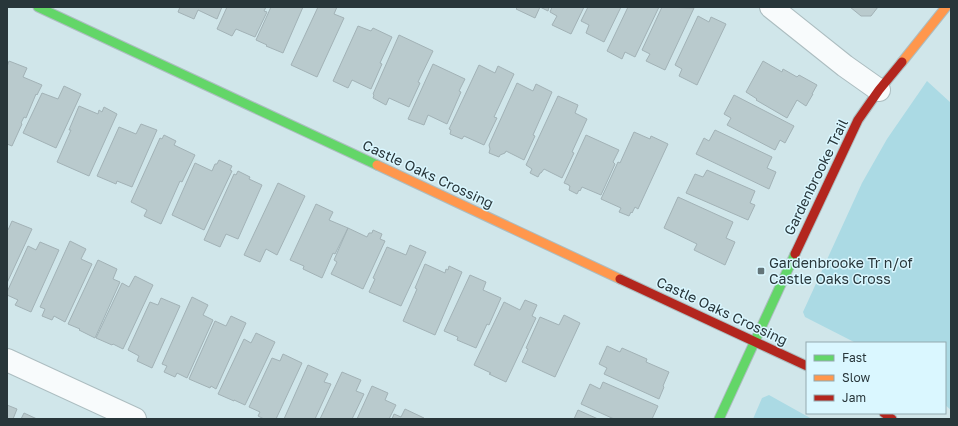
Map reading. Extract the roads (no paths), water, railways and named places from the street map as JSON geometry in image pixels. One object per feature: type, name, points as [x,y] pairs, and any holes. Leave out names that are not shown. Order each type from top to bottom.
[{"type":"street","name":"Castle Oaks Crossing","points":[[38,7],[806,366]]},
{"type":"street","points":[[771,7],[845,66],[879,90]]},
{"type":"street","name":"Gardenbrooke Trail","points":[[719,419],[858,120],[879,90],[946,7]]},
{"type":"street","points":[[7,360],[136,419]]},
{"type":"place","name":"Gardenbrooke Tr n/of Castle Oaks Cross","points":[[761,271]]}]
